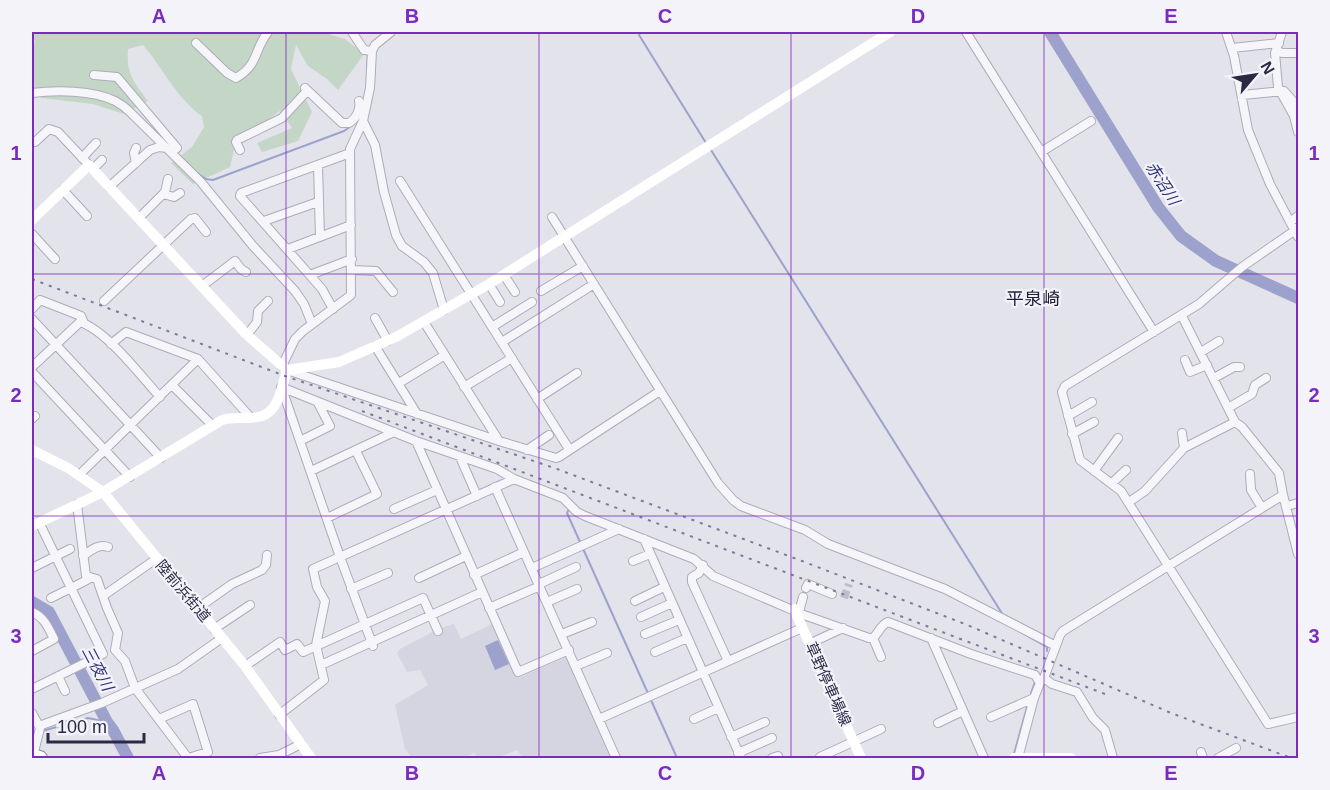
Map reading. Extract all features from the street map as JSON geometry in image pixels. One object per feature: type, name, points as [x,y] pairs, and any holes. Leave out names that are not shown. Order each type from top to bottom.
[{"type":"street","points":[[196,43],[227,73],[236,78],[249,69],[268,32]]},
{"type":"street","points":[[352,32],[360,45],[370,51]]},
{"type":"street","points":[[32,689],[103,654],[56,556],[35,524],[130,477],[212,425],[230,417],[251,418],[270,413],[278,399],[295,339],[351,295],[350,153],[363,121],[370,88],[370,51],[391,32]]},
{"type":"street","points":[[285,368],[339,362],[388,341],[424,322],[504,275],[890,32]]},
{"type":"street","points":[[966,32],[1154,332]]},
{"type":"street","points":[[1226,32],[1232,48],[1253,146],[1296,234],[1242,267],[1182,316],[1063,388],[1062,392],[1080,460],[1112,483],[1129,502],[1268,724],[1299,717]]},
{"type":"street","points":[[1282,32],[1275,66],[1282,91],[1299,132]]},
{"type":"street","points":[[1232,48],[1299,53]]},
{"type":"street","points":[[94,75],[117,77],[177,148],[170,151],[155,147],[110,187]]},
{"type":"street","points":[[240,150],[237,140],[282,118],[306,89],[342,123],[351,122],[357,114],[359,101]]},
{"type":"street","points":[[32,93],[64,91],[113,100],[145,125],[201,182],[253,246],[295,291],[304,304],[312,324]]},
{"type":"street","points":[[1242,96],[1282,91]]},
{"type":"street","points":[[1282,91],[1299,107]]},
{"type":"street","points":[[363,121],[375,146],[384,192],[396,235],[402,246],[424,262],[433,273],[444,310]]},
{"type":"street","points":[[1041,152],[1091,121]]},
{"type":"street","points":[[351,122],[359,129]]},
{"type":"street","points":[[32,141],[35,142],[49,129],[58,132],[247,334],[285,368],[417,414],[556,458],[660,391]]},
{"type":"street","points":[[33,216],[88,164],[96,143]]},
{"type":"street","points":[[136,148],[134,153],[136,163]]},
{"type":"street","points":[[333,309],[310,275],[240,196],[241,193],[350,153]]},
{"type":"street","points":[[88,164],[102,160]]},
{"type":"street","points":[[318,165],[320,237]]},
{"type":"street","points":[[139,218],[163,194],[168,179]]},
{"type":"street","points":[[400,181],[569,449]]},
{"type":"street","points":[[63,190],[87,216]]},
{"type":"street","points":[[163,194],[174,197],[180,193]]},
{"type":"street","points":[[264,221],[318,202]]},
{"type":"street","points":[[1290,222],[1299,216]]},
{"type":"street","points":[[552,217],[718,483],[733,500],[741,506],[805,531],[828,544],[945,589],[1056,646]]},
{"type":"street","points":[[104,301],[191,219],[195,218],[206,232]]},
{"type":"street","points":[[288,249],[351,225]]},
{"type":"street","points":[[32,234],[55,259]]},
{"type":"street","points":[[310,275],[352,259]]},
{"type":"street","points":[[202,286],[235,261],[246,272]]},
{"type":"street","points":[[541,291],[583,266]]},
{"type":"street","points":[[351,270],[376,271],[393,292]]},
{"type":"street","points":[[504,275],[514,292]]},
{"type":"street","points":[[489,284],[500,302]]},
{"type":"street","points":[[502,342],[594,284]]},
{"type":"street","points":[[32,309],[40,300],[81,316],[84,323]]},
{"type":"street","points":[[247,334],[257,322],[258,310],[268,301]]},
{"type":"street","points":[[492,327],[532,302]]},
{"type":"street","points":[[1182,316],[1235,422],[1248,433],[1279,472],[1299,554]]},
{"type":"street","points":[[375,318],[388,341]]},
{"type":"street","points":[[32,319],[161,458]]},
{"type":"street","points":[[32,367],[80,322],[91,325],[160,397]]},
{"type":"street","points":[[424,322],[499,441]]},
{"type":"street","points":[[111,344],[126,332],[198,359],[251,418]]},
{"type":"street","points":[[1201,352],[1219,342]]},
{"type":"street","points":[[375,346],[417,414]]},
{"type":"street","points":[[399,383],[445,355]]},
{"type":"street","points":[[464,387],[512,358]]},
{"type":"street","points":[[79,475],[132,426],[134,421],[198,359]]},
{"type":"street","points":[[1185,360],[1190,372],[1208,365]]},
{"type":"street","points":[[1214,378],[1231,368],[1240,367]]},
{"type":"street","points":[[32,372],[130,477]]},
{"type":"street","points":[[537,399],[577,374]]},
{"type":"street","points":[[1228,408],[1251,394],[1255,385],[1266,378]]},
{"type":"street","points":[[172,385],[212,425]]},
{"type":"street","points":[[281,387],[460,458],[497,470],[563,498],[577,512],[694,559],[713,576],[796,611],[873,638]]},
{"type":"street","points":[[281,387],[372,645]]},
{"type":"street","points":[[1068,416],[1092,402]]},
{"type":"street","points":[[300,441],[330,426],[318,403]]},
{"type":"street","points":[[1072,435],[1094,422]]},
{"type":"street","points":[[1129,502],[1145,490],[1184,448],[1235,422]]},
{"type":"street","points":[[311,471],[394,432]]},
{"type":"street","points":[[1182,433],[1184,448]]},
{"type":"street","points":[[527,450],[549,435]]},
{"type":"street","points":[[1094,471],[1118,438]]},
{"type":"street","points":[[416,441],[518,672],[569,650]]},
{"type":"street","name":"陸前浜街道","points":[[32,450],[79,475],[103,492],[244,666],[311,759]]},
{"type":"street","points":[[327,518],[377,494],[356,451]]},
{"type":"street","points":[[460,458],[477,496]]},
{"type":"street","points":[[1112,483],[1126,470]]},
{"type":"street","points":[[1250,474],[1251,490],[1262,508]]},
{"type":"street","points":[[279,715],[324,680],[316,645],[325,601],[317,586],[313,568],[514,479]]},
{"type":"street","points":[[495,487],[616,759]]},
{"type":"street","points":[[394,509],[437,490]]},
{"type":"street","points":[[1071,759],[1016,758],[1034,698],[1060,635],[1066,629],[1283,495]]},
{"type":"street","points":[[1287,506],[1299,503]]},
{"type":"street","points":[[77,504],[86,576],[97,579],[118,633],[115,650],[125,661],[135,688],[188,759],[208,752],[194,704],[159,719]]},
{"type":"street","points":[[532,568],[619,529]]},
{"type":"street","points":[[644,539],[740,756],[772,738]]},
{"type":"street","points":[[83,556],[98,546],[108,547]]},
{"type":"street","points":[[32,568],[70,549]]},
{"type":"street","points":[[474,575],[525,552]]},
{"type":"street","points":[[633,561],[650,554]]},
{"type":"street","points":[[198,608],[232,584],[262,570],[266,565],[267,555]]},
{"type":"street","points":[[418,578],[466,556]]},
{"type":"street","points":[[103,596],[156,560]]},
{"type":"street","points":[[703,565],[699,573],[692,578],[692,582],[728,661]]},
{"type":"street","points":[[489,608],[576,567]]},
{"type":"street","points":[[351,589],[388,573]]},
{"type":"street","points":[[51,598],[87,580]]},
{"type":"street","points":[[806,588],[808,584],[832,594]]},
{"type":"street","points":[[635,600],[664,587]]},
{"type":"street","points":[[547,602],[577,589]]},
{"type":"street","points":[[321,665],[372,645],[482,592]]},
{"type":"street","points":[[796,611],[803,597]]},
{"type":"street","points":[[244,666],[279,642],[285,650],[297,644],[303,652],[423,598],[438,632]]},
{"type":"street","points":[[641,617],[672,603]]},
{"type":"street","points":[[214,629],[250,605]]},
{"type":"street","name":"草野停車場線","points":[[796,611],[861,759]]},
{"type":"street","points":[[32,612],[45,621],[54,639],[32,651]]},
{"type":"street","points":[[645,634],[679,620]]},
{"type":"street","points":[[562,634],[592,622]]},
{"type":"street","points":[[873,638],[883,624],[888,622],[1035,675],[1042,681],[1077,692],[1105,730],[1113,759]]},
{"type":"street","points":[[599,719],[802,628]]},
{"type":"street","points":[[809,644],[843,628]]},
{"type":"street","points":[[39,730],[178,669],[222,638]]},
{"type":"street","points":[[655,652],[687,638]]},
{"type":"street","points":[[873,638],[880,657]]},
{"type":"street","points":[[931,638],[984,759]]},
{"type":"street","points":[[576,666],[607,653]]},
{"type":"street","points":[[58,676],[66,691]]},
{"type":"street","points":[[991,717],[1034,698]]},
{"type":"street","points":[[694,719],[718,708]]},
{"type":"street","points":[[938,723],[963,711]]},
{"type":"street","points":[[32,713],[39,730],[35,757]]},
{"type":"street","points":[[731,737],[765,722]]},
{"type":"street","points":[[820,757],[881,729]]},
{"type":"street","points":[[260,759],[279,754],[301,744]]},
{"type":"street","points":[[1218,759],[1225,752],[1236,748]]},
{"type":"shaded area","points":[[454,624],[461,639],[492,624],[518,678],[568,656],[613,758],[523,758],[517,750],[496,758],[478,758],[474,753],[462,758],[412,758],[405,749],[395,705],[428,685],[420,670],[407,672],[397,653],[400,649],[438,629]]},
{"type":"green space","points":[[32,32],[329,32],[331,35],[345,39],[364,54],[338,90],[308,66],[296,45],[291,69],[312,112],[298,141],[262,152],[257,143],[292,128],[280,111],[236,141],[230,167],[193,184],[171,163],[192,147],[204,127],[202,116],[185,101],[143,45],[128,49],[128,65],[135,83],[148,101],[124,114],[93,104],[41,98],[32,89],[32,48],[35,41]]},
{"type":"water","points":[[498,640],[509,664],[495,670],[485,646]]},
{"type":"waterway","points":[[641,32],[639,35],[706,143]]},
{"type":"waterway","name":"赤沼川","points":[[1050,32],[1158,207],[1181,236],[1216,261],[1298,298]]},
{"type":"waterway","points":[[367,70],[368,54]]},
{"type":"waterway","points":[[197,173],[206,179],[213,180],[344,131],[354,124]]},
{"type":"waterway","points":[[711,150],[1003,615]]},
{"type":"waterway","points":[[569,509],[567,513],[677,758]]},
{"type":"waterway","name":"三夜川","points":[[32,602],[49,612],[128,758]]},
{"type":"waterway","points":[[1017,630],[1047,647],[1047,651]]},
{"type":"waterway","points":[[1031,693],[1035,682]]},
{"type":"waterway","points":[[1014,754],[1027,707]]},
{"type":"waterway","points":[[32,734],[88,718],[107,722]]},
{"type":"tunnel","points":[[844,598],[849,584]]},
{"type":"railway","points":[[32,279],[285,376],[557,469],[802,561],[965,624],[1171,713],[1291,758]]},
{"type":"railway","points":[[362,411],[1105,694]]},
{"type":"district","name":"平泉崎","points":[[1033,299]]}]
